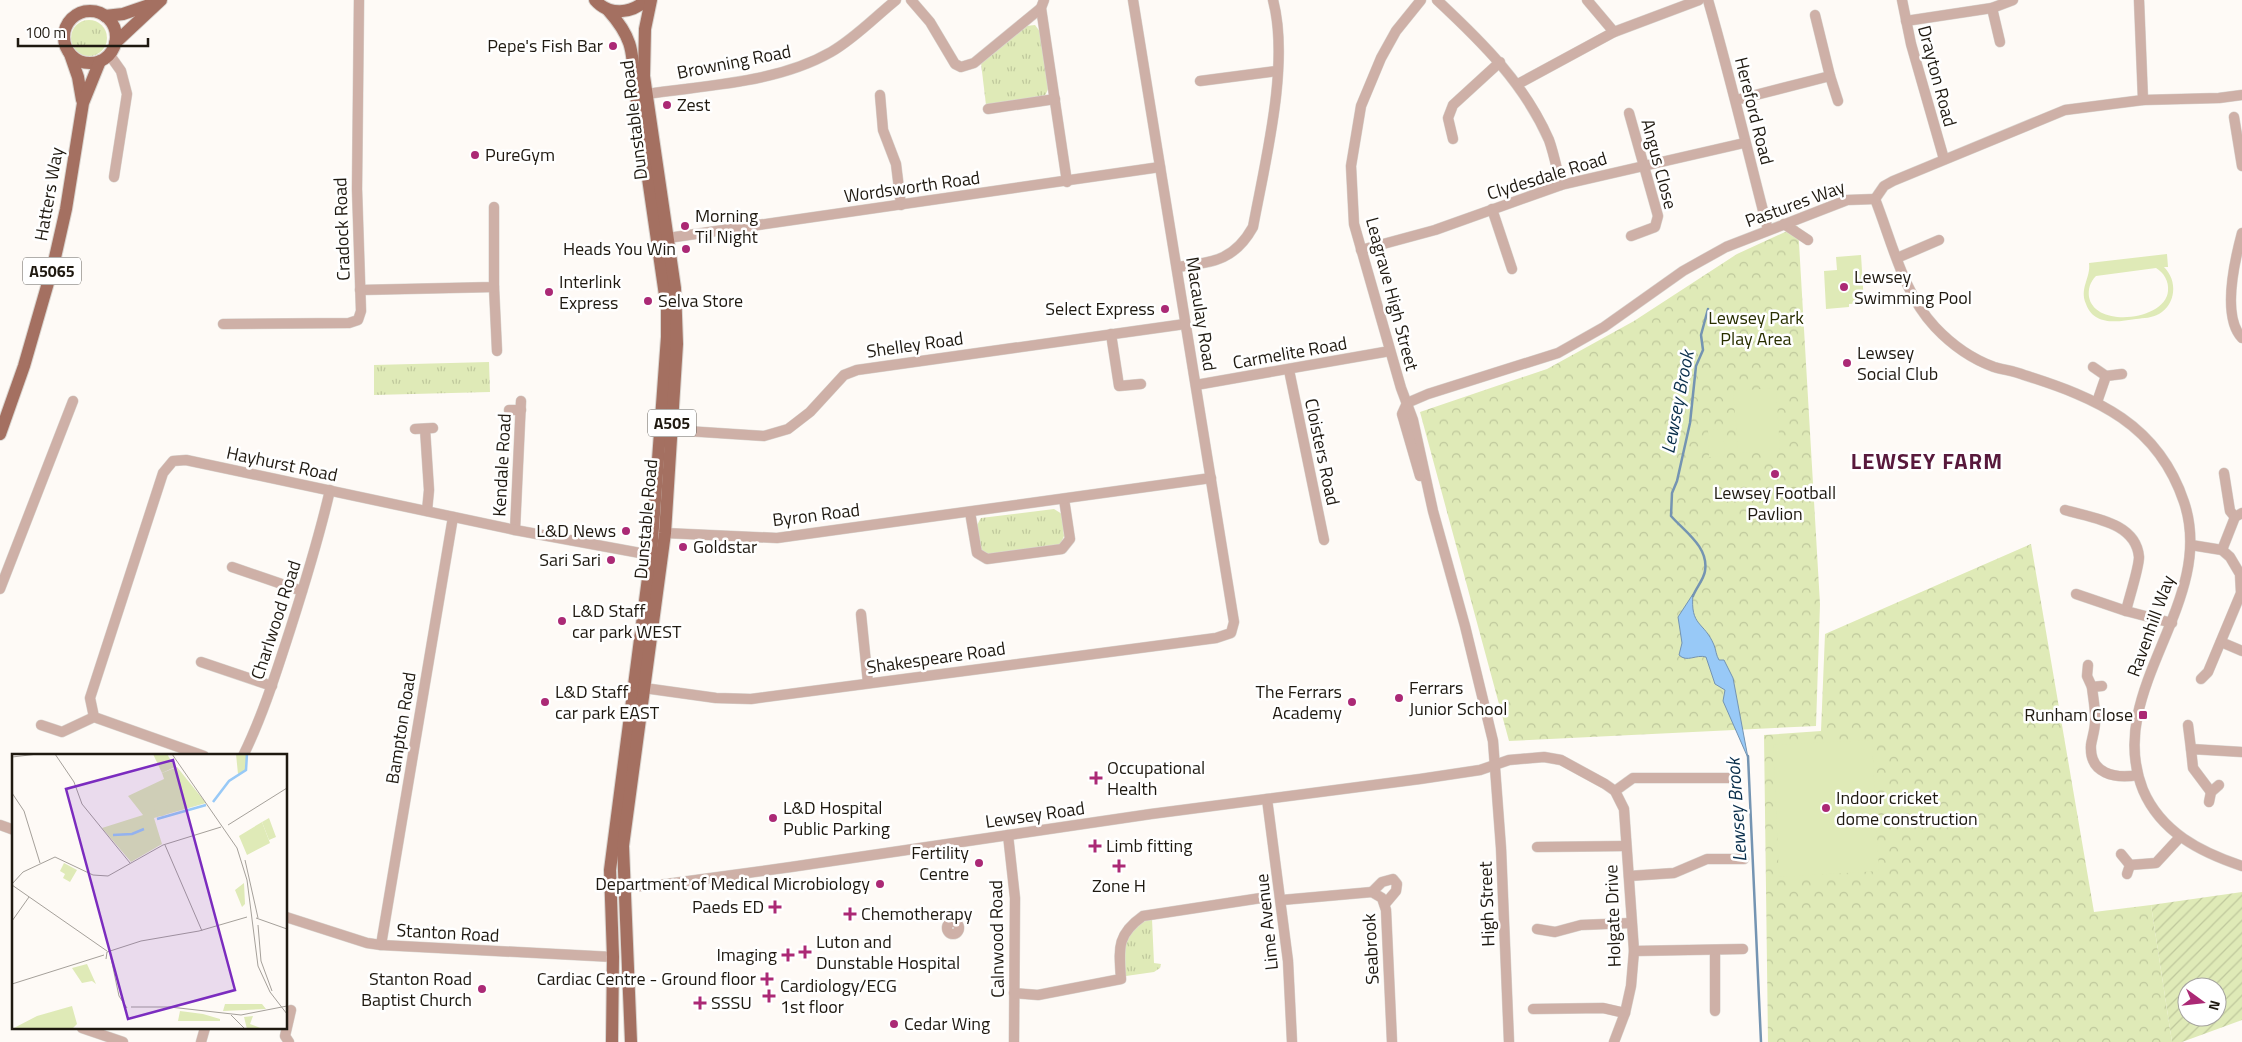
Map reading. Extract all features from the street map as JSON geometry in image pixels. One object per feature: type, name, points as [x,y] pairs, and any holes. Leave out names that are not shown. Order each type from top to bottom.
[{"type":"main road","name":"A505","points":[[595,0],[602,8],[608,10]]},
{"type":"main road","points":[[608,10],[632,9],[646,0]]},
{"type":"main road","name":"Dunstable Road","points":[[631,1042],[623,886],[623,846],[665,533],[678,314],[646,94],[645,29],[651,0]]},
{"type":"main road","name":"A5065","points":[[70,54],[66,47],[64,33],[71,19],[77,15],[91,11],[105,16],[122,14],[158,1]]},
{"type":"main road","name":"A5065","points":[[104,58],[115,42],[158,1]]},
{"type":"main road","name":"Dunstable Road","points":[[608,10],[623,27],[633,56],[634,82],[667,309],[658,488],[609,888],[613,958],[612,1042]]},
{"type":"main road","points":[[105,16],[114,28],[115,42]]},
{"type":"main road","points":[[70,54],[84,62],[104,58]]},
{"type":"main road","name":"Hatters Way","points":[[70,54],[78,77],[83,103]]},
{"type":"main road","name":"Hatters Way","points":[[0,434],[24,366],[54,262],[66,209],[83,103],[104,58]]},
{"type":"street","name":"Cradock Road","points":[[223,324],[349,323],[358,320],[361,311],[357,170],[359,0]]},
{"type":"street","name":"Browning Road","points":[[646,94],[758,78],[791,70],[832,52],[896,0]]},
{"type":"street","points":[[911,0],[930,22],[955,64],[962,67],[974,63],[1043,4]]},
{"type":"street","name":"Macaulay Road","points":[[1134,0],[1234,622],[1230,633]]},
{"type":"street","points":[[1177,267],[1218,260],[1230,255],[1244,242],[1253,227],[1276,96],[1277,37],[1273,0]]},
{"type":"street","name":"Leagrave High Street","points":[[1421,0],[1396,32],[1381,58],[1361,106],[1351,166],[1354,224],[1390,352],[1413,420],[1433,511],[1468,636],[1493,741],[1494,764]]},
{"type":"street","points":[[1437,0],[1500,62],[1518,84],[1535,111],[1550,142],[1562,185]]},
{"type":"street","points":[[1587,0],[1614,32]]},
{"type":"street","points":[[1518,84],[1614,32],[1699,0]]},
{"type":"street","name":"Hereford Road","points":[[1708,0],[1736,100],[1744,143],[1768,230]]},
{"type":"street","name":"Drayton Road","points":[[1902,0],[1944,159]]},
{"type":"street","points":[[1906,21],[1992,8],[2013,0]]},
{"type":"street","points":[[2139,0],[2143,100]]},
{"type":"street","points":[[1043,4],[1066,182]]},
{"type":"street","points":[[1992,8],[2000,42]]},
{"type":"street","points":[[1815,15],[1838,101]]},
{"type":"street","points":[[104,58],[121,71],[127,94],[114,177]]},
{"type":"street","points":[[1452,139],[1448,118],[1453,106],[1500,62]]},
{"type":"street","points":[[1200,81],[1277,71]]},
{"type":"street","points":[[1736,100],[1830,76]]},
{"type":"street","points":[[880,95],[883,130],[896,164],[902,205]]},
{"type":"street","points":[[1875,199],[1884,186],[1892,181],[2065,110],[2143,100],[2219,98],[2242,95]]},
{"type":"street","points":[[988,109],[1055,99]]},
{"type":"street","name":"Angus Close","points":[[1629,114],[1658,216],[1656,227],[1630,236]]},
{"type":"street","points":[[2234,117],[2242,166]]},
{"type":"street","name":"Clydesdale Road","points":[[1361,250],[1435,230],[1562,185],[1744,143]]},
{"type":"street","name":"Wordsworth Road","points":[[668,238],[1160,167]]},
{"type":"street","name":"Pastures Way","points":[[1407,403],[1428,394],[1558,353],[1604,327],[1683,271],[1726,247],[1847,200],[1875,199]]},
{"type":"street","name":"Ravenhill Way","points":[[1875,199],[1914,299],[1934,326],[1954,344],[1994,367],[2038,379],[2097,402],[2131,423],[2154,446],[2172,471],[2185,504],[2191,545],[2185,587],[2146,686],[2134,733],[2138,775],[2148,800],[2165,825],[2180,837],[2208,853],[2242,866]]},
{"type":"street","points":[[494,207],[494,287],[497,351]]},
{"type":"street","points":[[1492,209],[1512,269]]},
{"type":"street","points":[[1784,224],[1808,240]]},
{"type":"street","points":[[2242,233],[2232,308],[2235,326],[2242,338]]},
{"type":"street","points":[[1897,258],[1939,240]]},
{"type":"street","points":[[360,290],[494,287]]},
{"type":"street","name":"Shelley Road","points":[[671,430],[764,436],[788,429],[810,412],[844,375],[857,370],[1185,324]]},
{"type":"street","points":[[1111,334],[1119,386],[1141,384]]},
{"type":"street","name":"Carmelite Road","points":[[1196,386],[1390,352]]},
{"type":"street","points":[[2093,367],[2106,376],[2122,374]]},
{"type":"street","name":"Cloisters Road","points":[[1288,370],[1324,540]]},
{"type":"street","points":[[2097,402],[2106,376]]},
{"type":"street","points":[[0,587],[73,401]]},
{"type":"street","name":"Kendale Road","points":[[508,410],[521,406],[515,530]]},
{"type":"street","points":[[424,429],[429,490],[428,511]]},
{"type":"street","name":"Hayhurst Road","points":[[94,717],[90,698],[163,473],[173,461],[186,460],[515,530],[651,555]]},
{"type":"street","points":[[2222,550],[2238,515],[2230,510],[2224,473]]},
{"type":"street","name":"Byron Road","points":[[665,533],[777,538],[1211,478]]},
{"type":"street","name":"Charlwood Road","points":[[245,754],[260,722],[272,686],[317,545],[330,490]]},
{"type":"street","points":[[970,512],[977,553],[987,559],[1006,557],[1062,549],[1070,539],[1064,499]]},
{"type":"street","points":[[2065,510],[2118,526],[2132,537],[2139,557],[2126,611]]},
{"type":"street","name":"Bampton Road","points":[[381,945],[453,517]]},
{"type":"street","points":[[2191,545],[2222,550],[2230,557],[2240,574],[2241,593],[2208,672],[2201,679]]},
{"type":"street","points":[[232,567],[302,591]]},
{"type":"street","points":[[2076,594],[2126,611],[2172,623]]},
{"type":"street","points":[[861,614],[868,683]]},
{"type":"street","name":"Shakespeare Road","points":[[644,688],[716,698],[751,698],[1216,638],[1230,633]]},
{"type":"street","points":[[2221,642],[2242,651]]},
{"type":"street","points":[[201,662],[272,686]]},
{"type":"street","points":[[2088,665],[2086,676],[2097,687],[2091,747],[2093,761],[2101,770],[2111,776],[2122,778],[2138,775]]},
{"type":"street","points":[[41,725],[62,732],[94,717],[198,754]]},
{"type":"street","points":[[2188,724],[2193,768],[2210,797],[2219,785]]},
{"type":"street","points":[[2191,749],[2242,752]]},
{"type":"street","points":[[1494,764],[1509,760],[1544,757],[1561,760],[1614,791],[1632,778],[1731,778]]},
{"type":"street","name":"Lewsey Road","points":[[609,888],[659,885],[1475,770],[1494,764]]},
{"type":"street","name":"High Street","points":[[1494,764],[1501,848],[1509,1042]]},
{"type":"street","name":"Holgate Drive","points":[[1614,791],[1624,809],[1634,951],[1631,986],[1625,1013],[1614,1042]]},
{"type":"street","name":"Lime Avenue","points":[[1267,799],[1282,900],[1288,961],[1292,1042]]},
{"type":"street","points":[[0,825],[12,829]]},
{"type":"street","name":"Calnwood Road","points":[[1008,835],[1015,898],[1014,1042]]},
{"type":"street","points":[[2121,854],[2128,869],[2156,863],[2180,837]]},
{"type":"street","name":"Holgate Drive","points":[[1537,847],[1626,846]]},
{"type":"street","points":[[1629,876],[1674,874],[1707,859],[1744,859]]},
{"type":"street","points":[[1372,892],[1382,882],[1393,879],[1397,884],[1396,891],[1385,904]]},
{"type":"street","name":"Seabrook","points":[[1282,900],[1372,892],[1382,898],[1385,904],[1392,1042]]},
{"type":"street","points":[[1014,993],[1038,996],[1121,979],[1119,945],[1123,935],[1132,924],[1143,916],[1261,898]]},
{"type":"street","name":"Stanton Road","points":[[288,918],[367,943],[381,945],[613,958]]},
{"type":"street","points":[[1537,929],[1555,932],[1581,925],[1631,923]]},
{"type":"street","points":[[1634,951],[1743,949]]},
{"type":"street","points":[[1714,950],[1716,1011]]},
{"type":"street","points":[[1533,1009],[1603,1008],[1625,1013]]},
{"type":"street","points":[[288,1023],[291,1010]]},
{"type":"street","points":[[88,1030],[123,1042]]},
{"type":"street","points":[[200,1042],[204,1030]]},
{"type":"street","points":[[286,1030],[285,1036],[289,1042]]},
{"type":"green space","points":[[89,20],[96,21],[102,25],[106,31],[106,45],[102,51],[96,55],[89,56],[82,55],[76,51],[72,45],[71,38],[72,31],[76,25],[82,21]]},
{"type":"green space","points":[[1035,25],[1041,33],[1049,87],[1044,98],[986,105],[981,63],[1026,26]]},
{"type":"green space","name":"Lewsey Park Play Area","points":[[1798,226],[1820,604],[1816,726],[1509,741],[1420,412],[1547,369],[1634,321],[1737,254]]},
{"type":"green space","points":[[2167,254],[2168,267],[2164,267],[2172,279],[2172,298],[2165,310],[2151,317],[2121,321],[2100,319],[2090,311],[2084,298],[2089,263]],"holes":[[[2156,268],[2167,281],[2168,291],[2164,301],[2156,309],[2144,314],[2130,317],[2116,317],[2104,314],[2094,307],[2089,297],[2090,286],[2096,276]]]},
{"type":"green space","name":"Lewsey Swimming Pool","points":[[1861,255],[1864,303],[1849,304],[1849,307],[1826,309],[1824,271],[1837,270],[1836,257]]},
{"type":"green space","points":[[489,362],[490,392],[374,395],[374,365]]},
{"type":"green space","points":[[1776,388],[1780,450],[1738,453],[1733,391]]},
{"type":"green space","points":[[1723,429],[1725,456],[1709,457],[1708,430]]},
{"type":"green space","points":[[1054,509],[1062,514],[1064,536],[1060,545],[989,556],[981,550],[976,527],[981,518]]},
{"type":"green space","points":[[2031,544],[2094,912],[2151,905],[2172,1042],[1768,1042],[1764,735],[1821,731],[1825,634]]},
{"type":"green space","name":"Indoor cricket dome construction","points":[[1872,740],[1879,871],[1779,877],[1773,745]]},
{"type":"green space","points":[[2242,892],[2242,1020],[2227,1026],[2227,977],[2177,977],[2177,1027],[2223,1027],[2182,1042],[2172,1042],[2151,905]]},
{"type":"green space","points":[[1152,919],[1154,963],[1161,964],[1160,968],[1154,972],[1126,976],[1123,973],[1127,939],[1136,927]]},
{"type":"water","points":[[1693,594],[1696,618],[1710,637],[1719,660],[1724,660],[1733,678],[1748,758],[1723,701],[1725,690],[1715,684],[1706,657],[1685,658],[1679,655],[1682,643],[1678,617]]},
{"type":"waterway","name":"Lewsey Brook","points":[[1693,596],[1702,580],[1705,562],[1700,547],[1671,516],[1672,493],[1677,481],[1690,423],[1696,366],[1703,350],[1701,335],[1708,309]]},
{"type":"waterway","name":"Lewsey Brook","points":[[1748,756],[1761,1042]]},
{"type":"place","name":"Pepe's Fish Bar","points":[[613,46]]},
{"type":"place","name":"Zest","points":[[667,105]]},
{"type":"place","name":"PureGym","points":[[475,155]]},
{"type":"place","name":"Morning Til Night","points":[[685,226]]},
{"type":"place","name":"Heads You Win","points":[[686,249]]},
{"type":"place","name":"Lewsey Swimming Pool","points":[[1844,287]]},
{"type":"place","name":"Interlink Express","points":[[549,292]]},
{"type":"place","name":"Selva Store","points":[[648,301]]},
{"type":"place","name":"Select Express","points":[[1165,309]]},
{"type":"place","name":"Lewsey Social Club","points":[[1847,363]]},
{"type":"place","name":"Lewsey Football Pavlion","points":[[1775,474]]},
{"type":"place","name":"L&D News","points":[[626,531]]},
{"type":"place","name":"Goldstar","points":[[683,547]]},
{"type":"place","name":"Sari Sari","points":[[611,560]]},
{"type":"place","name":"L&D Staff car park WEST","points":[[562,621]]},
{"type":"place","name":"Ferrars Junior School","points":[[1399,698]]},
{"type":"place","name":"L&D Staff car park EAST","points":[[545,702]]},
{"type":"place","name":"The Ferrars Academy","points":[[1352,702]]},
{"type":"place","name":"Runham Close","points":[[2143,715]]},
{"type":"place","name":"Occupational Health","points":[[1096,778]]},
{"type":"place","name":"Indoor cricket dome construction","points":[[1826,808]]},
{"type":"place","name":"L&D Hospital Public Parking","points":[[773,818]]},
{"type":"place","name":"Limb fitting","points":[[1095,846]]},
{"type":"place","name":"Fertility Centre","points":[[979,863]]},
{"type":"place","name":"Zone H","points":[[1119,866]]},
{"type":"place","name":"Department of Medical Microbiology","points":[[880,884]]},
{"type":"place","name":"Paeds ED","points":[[775,907]]},
{"type":"place","name":"Chemotherapy","points":[[850,914]]},
{"type":"place","name":"Luton and Dunstable Hospital","points":[[805,952]]},
{"type":"place","name":"Imaging","points":[[788,955]]},
{"type":"place","name":"Cardiac Centre - Ground floor","points":[[767,979]]},
{"type":"place","name":"Stanton Road Baptist Church","points":[[482,989]]},
{"type":"place","name":"Cardiology/ECG 1st floor","points":[[769,996]]},
{"type":"place","name":"SSSU","points":[[700,1003]]},
{"type":"place","name":"Cedar Wing","points":[[894,1024]]},
{"type":"district","name":"LEWSEY FARM","points":[[1927,461]]}]
